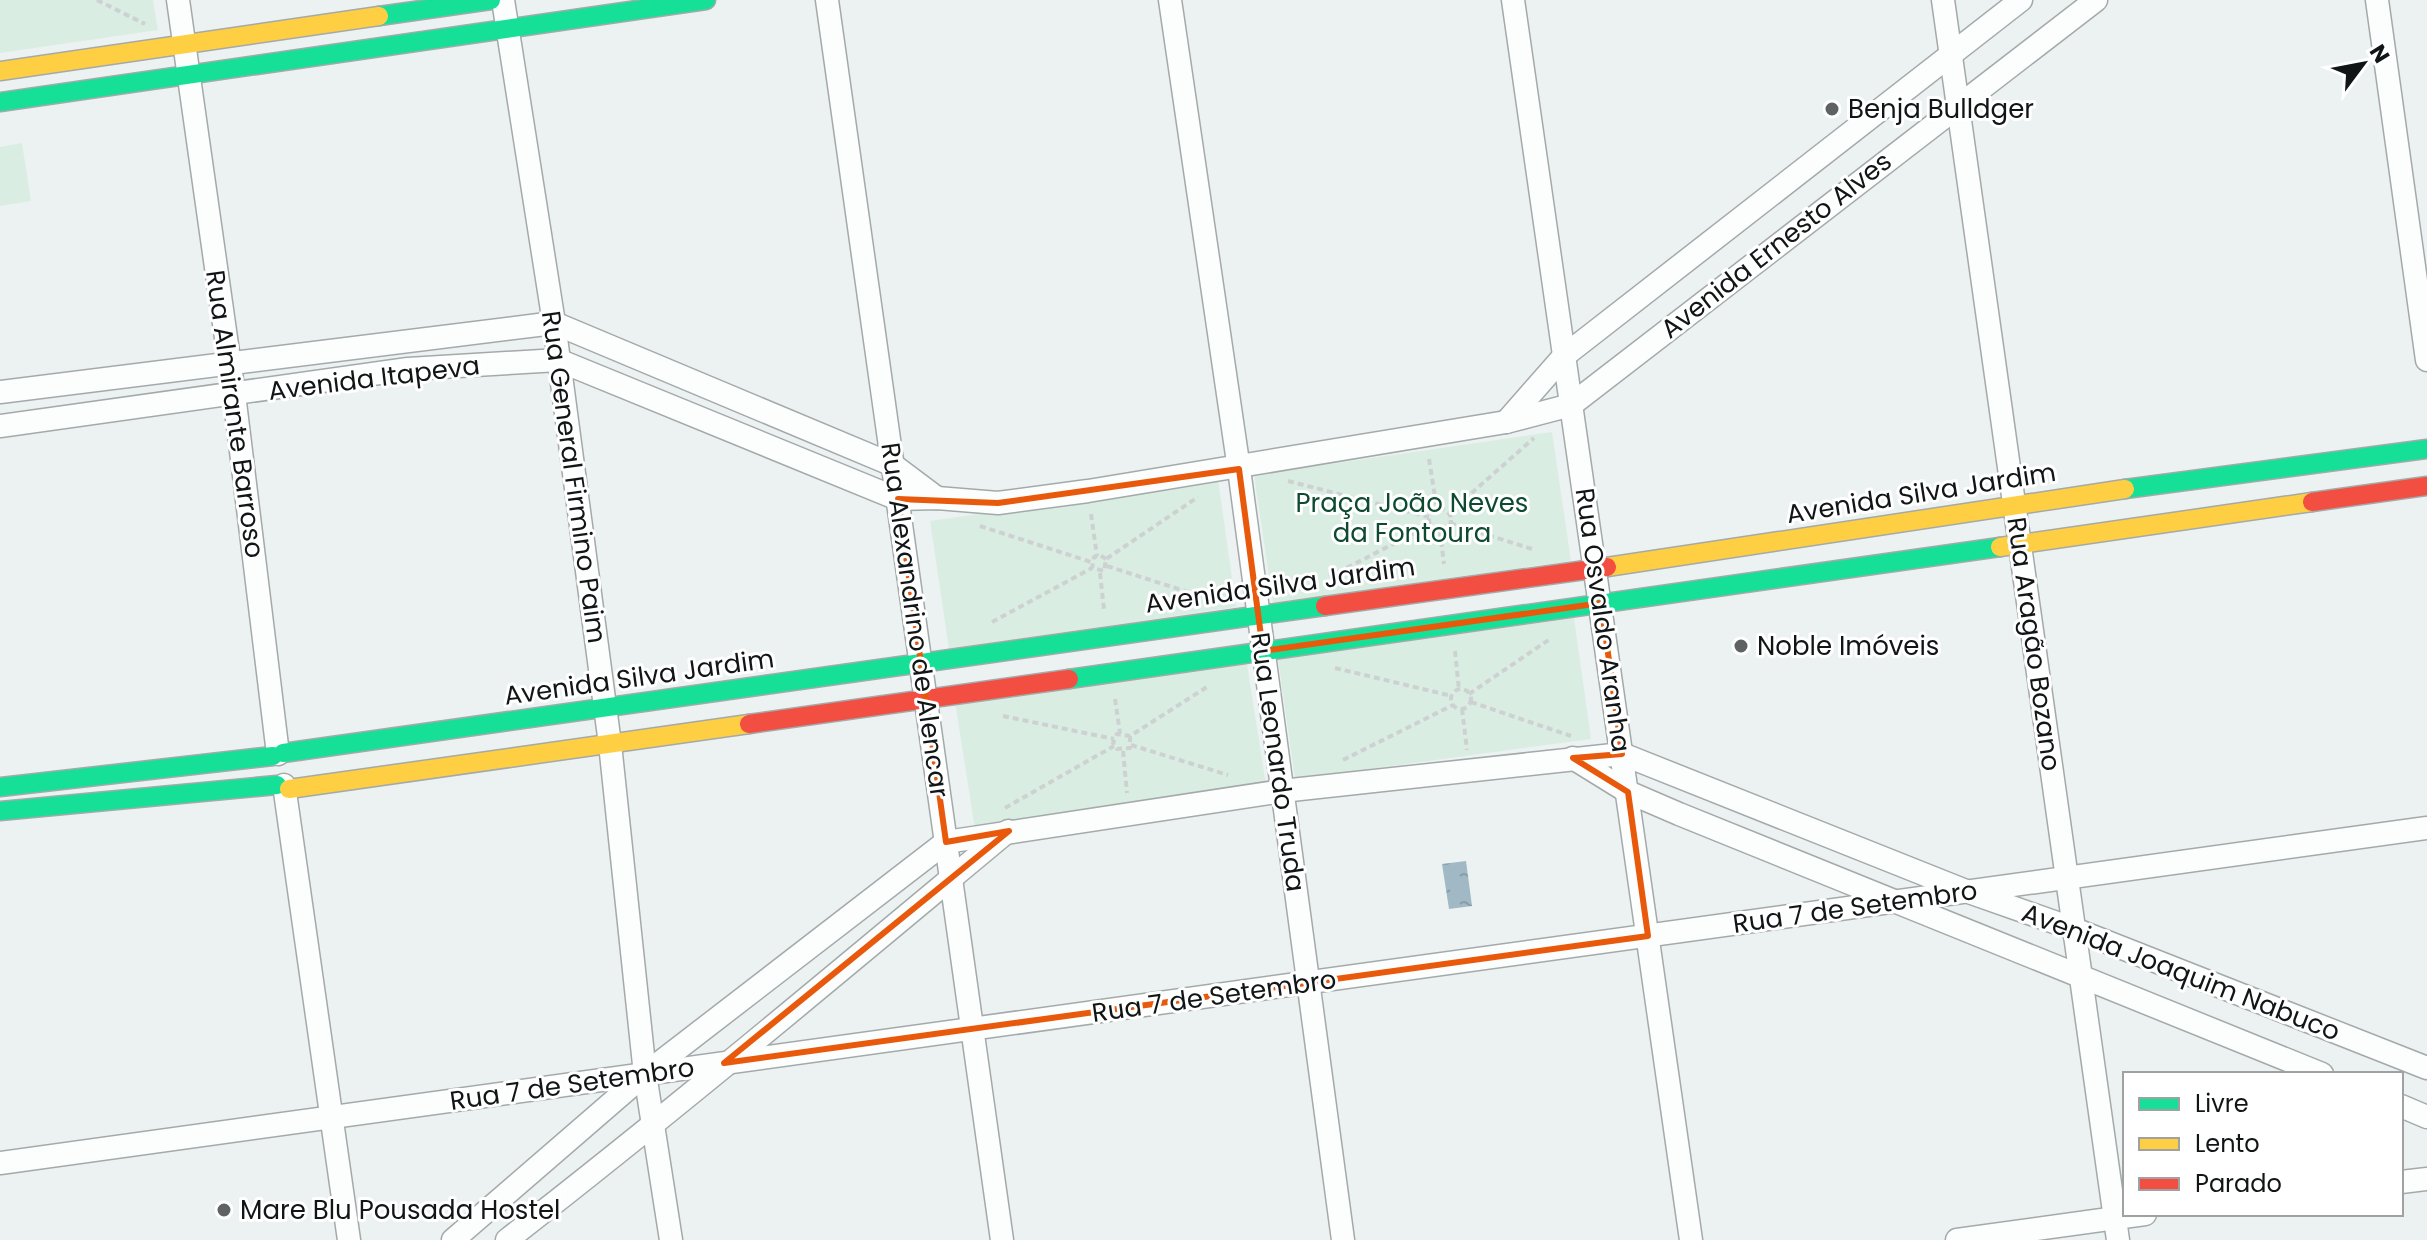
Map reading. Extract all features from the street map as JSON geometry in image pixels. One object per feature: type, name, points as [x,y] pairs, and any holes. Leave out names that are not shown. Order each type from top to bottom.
[{"type":"street","name":"Rua Almirante Barroso","points":[[178,0],[234,394],[278,754]]},
{"type":"street","points":[[0,71],[184,47],[491,0]]},
{"type":"street","name":"Rua General Firmino Paim","points":[[503,0],[554,323],[610,744],[645,1074],[671,1240]]},
{"type":"street","points":[[0,102],[706,0]]},
{"type":"street","name":"Rua Alexandrino de Alencar","points":[[827,0],[1002,1240]]},
{"type":"street","name":"Rua Leonardo Truda","points":[[1170,0],[1239,469],[1343,1240]]},
{"type":"street","name":"Rua Osvaldo Aranha","points":[[1513,0],[1691,1240]]},
{"type":"street","name":"Rua Aragão Bozano","points":[[1943,0],[2116,1229]]},
{"type":"street","name":"Avenida Ernesto Alves","points":[[1564,356],[2021,0]]},
{"type":"street","name":"Avenida Ernesto Alves","points":[[1571,405],[2096,0]]},
{"type":"street","points":[[2377,0],[2427,360]]},
{"type":"street","points":[[554,323],[893,465],[937,498]]},
{"type":"street","name":"Avenida Itapeva","points":[[0,392],[228,361],[554,323]]},
{"type":"street","points":[[1506,422],[1564,356]]},
{"type":"street","points":[[558,360],[898,499],[937,498],[998,503],[1088,491],[1239,469],[1506,422],[1571,405]]},
{"type":"street","name":"Avenida Itapeva","points":[[0,426],[408,369],[558,360]]},
{"type":"street","name":"Avenida Silva Jardim","points":[[0,787],[605,710],[921,660],[1595,569],[2014,504],[2427,449]]},
{"type":"street","points":[[0,811],[283,786],[610,744],[2427,486]]},
{"type":"street","points":[[453,1240],[645,1074],[946,842],[1003,821],[1130,814],[1282,791],[1470,770],[1575,748],[1622,754]]},
{"type":"street","points":[[1575,748],[1628,792]]},
{"type":"street","points":[[283,786],[266,774],[266,764],[278,754],[292,758],[297,767],[283,786],[349,1240]]},
{"type":"street","name":"Avenida Joaquim Nabuco","points":[[1622,754],[1966,891],[2074,929],[2427,1068]]},
{"type":"street","name":"Avenida Joaquim Nabuco","points":[[1628,792],[1892,902],[2317,1072]]},
{"type":"street","points":[[507,1240],[652,1127],[724,1063],[951,878],[1003,821]]},
{"type":"street","name":"Rua 7 de Setembro","points":[[0,1163],[2427,828]]},
{"type":"street","points":[[2403,1107],[2427,1117]]},
{"type":"street","points":[[2403,1182],[2427,1179]]},
{"type":"street","points":[[1957,1240],[2116,1229],[2141,1216]]},
{"type":"path","points":[[1449,513],[1538,434]]},
{"type":"path","points":[[1425,436],[1437,509]]},
{"type":"path","points":[[1283,480],[1429,517]]},
{"type":"path","points":[[986,625],[1091,565],[1097,556],[1088,491]]},
{"type":"path","points":[[1106,559],[1203,493]]},
{"type":"path","points":[[1437,509],[1449,513]]},
{"type":"path","points":[[1429,517],[1437,509]]},
{"type":"path","points":[[1449,513],[1450,523]]},
{"type":"path","points":[[1429,517],[1430,525]]},
{"type":"path","points":[[972,523],[1091,565],[1100,573],[1107,635]]},
{"type":"path","points":[[1430,525],[1442,531],[1450,523]]},
{"type":"path","points":[[1450,523],[1537,551]]},
{"type":"path","points":[[1324,580],[1430,525]]},
{"type":"path","points":[[1097,556],[1106,559]]},
{"type":"path","points":[[1106,559],[1107,566]]},
{"type":"path","points":[[1100,573],[1107,566]]},
{"type":"path","points":[[1107,566],[1197,595]]},
{"type":"path","points":[[1453,624],[1459,690]]},
{"type":"path","points":[[1469,694],[1561,631]]},
{"type":"path","points":[[1321,665],[1452,696]]},
{"type":"path","points":[[1111,673],[1120,733]]},
{"type":"path","points":[[1120,733],[1130,736],[1210,685]]},
{"type":"path","points":[[1459,690],[1469,694]]},
{"type":"path","points":[[1452,696],[1459,690]]},
{"type":"path","points":[[1469,694],[1471,702]]},
{"type":"path","points":[[1452,696],[1453,705]]},
{"type":"path","points":[[1462,709],[1471,702]]},
{"type":"path","points":[[1471,702],[1575,748]]},
{"type":"path","points":[[1453,705],[1462,709]]},
{"type":"path","points":[[1339,762],[1453,705]]},
{"type":"path","points":[[1462,709],[1470,770]]},
{"type":"path","points":[[989,713],[1114,739]]},
{"type":"path","points":[[1114,746],[1114,739],[1120,733]]},
{"type":"path","points":[[1130,736],[1131,745]]},
{"type":"path","points":[[1123,751],[1131,745]]},
{"type":"path","points":[[1131,745],[1237,777]]},
{"type":"path","points":[[1114,746],[1123,751]]},
{"type":"path","points":[[1003,821],[1114,746]]},
{"type":"path","points":[[1123,751],[1130,814]]},
{"type":"highlighted area","points":[[1239,469],[1263,651],[1601,603],[1622,754],[1573,758],[1628,792],[1648,936],[724,1063],[1009,831],[946,842],[898,499],[998,503]]},
{"type":"green space","points":[[0,0],[153,0],[158,30],[0,53]]},
{"type":"green space","points":[[22,143],[31,201],[0,206],[0,147]]},
{"type":"green space","name":"Praça João Neves da Fontoura","points":[[1552,432],[1571,561],[1273,603],[1254,475]]},
{"type":"green space","name":"Praça João Neves da Fontoura","points":[[1218,479],[1236,607],[949,649],[930,521]]},
{"type":"green space","name":"Praça João Neves da Fontoura","points":[[1574,618],[1591,739],[1295,779],[1278,659]]},
{"type":"green space","points":[[1246,658],[1266,785],[975,829],[955,702]]},
{"type":"water","points":[[1466,861],[1472,906],[1449,909],[1442,864]]},
{"type":"traffic: fast","points":[[379,16],[491,0]]},
{"type":"traffic: fast","points":[[0,102],[706,0]]},
{"type":"traffic: fast","points":[[2125,489],[2427,449]]},
{"type":"traffic: fast","points":[[1069,679],[2000,547]]},
{"type":"traffic: fast","points":[[283,753],[1325,606]]},
{"type":"traffic: fast","points":[[0,787],[273,756]]},
{"type":"traffic: fast","points":[[0,811],[277,785]]},
{"type":"traffic: slow","points":[[0,71],[379,16]]},
{"type":"traffic: slow","points":[[1607,567],[2125,489]]},
{"type":"traffic: slow","points":[[2000,547],[2312,502]]},
{"type":"traffic: slow","points":[[289,789],[749,724]]},
{"type":"traffic: jam","points":[[2312,502],[2427,486]]},
{"type":"traffic: jam","points":[[1325,606],[1607,567]]},
{"type":"traffic: jam","points":[[749,724],[1069,679]]},
{"type":"place","name":"Benja Bulldger","points":[[1832,109]]},
{"type":"place","name":"Noble Imóveis","points":[[1741,646]]},
{"type":"place","name":"Mare Blu Pousada Hostel","points":[[224,1210]]}]
